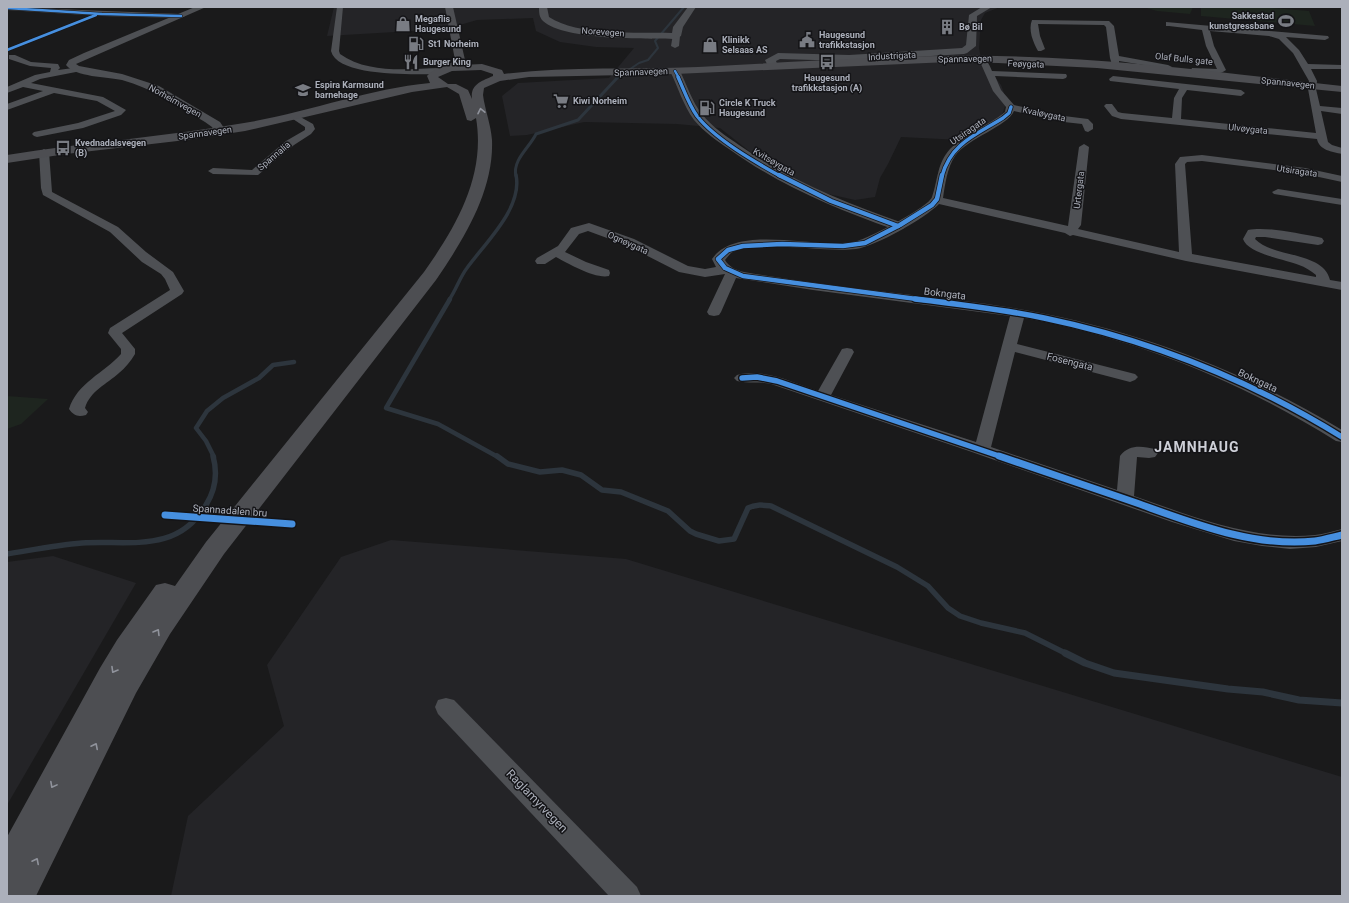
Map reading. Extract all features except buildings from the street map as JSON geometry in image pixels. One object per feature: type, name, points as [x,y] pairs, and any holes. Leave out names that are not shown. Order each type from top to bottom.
[{"type":"main road","points":[[7,871],[127,647],[174,579],[231,506],[396,304],[423,268],[450,227],[466,191],[475,154],[473,127],[466,96],[462,90],[440,80],[454,68],[460,60],[449,7]]},
{"type":"main road","points":[[18,896],[124,688],[178,599],[215,548],[430,276],[460,228],[470,208],[481,174],[485,147],[477,90],[480,86],[494,77],[468,60],[456,7]]},
{"type":"main road","name":"Spannavegen","points":[[7,159],[44,152],[220,131],[295,117],[440,80],[471,86],[494,77],[519,75],[675,71],[976,59],[1115,62],[1342,89]]},
{"type":"main road","points":[[454,68],[477,66]]},
{"type":"street","points":[[48,10],[56,7]]},
{"type":"street","points":[[102,14],[120,7]]},
{"type":"street","points":[[78,69],[72,65],[73,62],[202,7]]},
{"type":"street","points":[[340,7],[335,50],[336,55],[344,62],[362,67],[410,72],[440,80]]},
{"type":"street","name":"Norevegen","points":[[543,7],[544,17],[547,20],[557,26],[574,30],[602,33],[676,36]]},
{"type":"street","points":[[675,46],[678,27],[692,7]]},
{"type":"street","name":"Industrigata","points":[[772,66],[770,60],[778,56],[843,58],[964,51],[971,46],[973,15],[988,7]]},
{"type":"street","points":[[7,8],[102,14],[181,16]]},
{"type":"street","points":[[1041,49],[1034,25],[1035,22],[1114,21]]},
{"type":"street","points":[[1104,22],[1110,26],[1115,62]]},
{"type":"street","points":[[1169,24],[1325,38]]},
{"type":"street","name":"Olaf Bulls gate","points":[[1115,62],[1220,71],[1223,69],[1210,46],[1206,30],[1215,29]]},
{"type":"street","points":[[1274,34],[1284,38],[1296,52],[1313,81],[1312,89],[1321,136],[1325,145],[1342,151]]},
{"type":"street","points":[[12,57],[30,64],[55,66],[56,68],[50,74]]},
{"type":"street","name":"Kvaløygata","points":[[976,59],[989,73],[998,91],[1011,107],[1064,119],[1085,121],[1088,124],[1088,129]]},
{"type":"street","points":[[1305,66],[1342,67]]},
{"type":"street","name":"Norheimvegen","points":[[7,90],[38,77],[78,69],[122,77],[155,88],[209,120],[216,125],[220,131]]},
{"type":"street","name":"Kvitsøygata","points":[[675,71],[692,109],[698,118],[735,149],[801,187],[848,208],[898,226]]},
{"type":"street","name":"Feøygata","points":[[989,73],[1063,76]]},
{"type":"street","points":[[1113,79],[1241,93]]},
{"type":"street","points":[[23,84],[100,99],[121,110],[118,113],[80,126],[37,134]]},
{"type":"street","points":[[1176,121],[1178,98],[1184,87]]},
{"type":"street","points":[[7,107],[53,90]]},
{"type":"street","name":"Ulvøygata","points":[[1109,106],[1115,114],[1121,116],[1321,136]]},
{"type":"street","name":"Utsiragata","points":[[936,200],[945,167],[953,151],[1003,118],[1011,107]]},
{"type":"street","points":[[1316,108],[1342,111]]},
{"type":"street","name":"Spannalia","points":[[213,171],[254,173],[290,143],[308,132],[310,126],[295,117]]},
{"type":"street","name":"Urtergata","points":[[1070,232],[1075,225],[1084,147]]},
{"type":"street","points":[[44,152],[46,161],[45,183],[47,193],[59,202],[103,223],[121,235],[146,259],[164,270],[173,279],[177,291],[115,331],[115,333],[128,348],[128,354],[115,368],[78,401],[77,409],[80,412]]},
{"type":"street","name":"Utsiragata","points":[[1186,257],[1180,164],[1184,159],[1202,158],[1305,171],[1342,179]]},
{"type":"street","points":[[1278,192],[1342,202]]},
{"type":"street","points":[[714,312],[728,271],[720,264],[718,259],[725,251],[738,246],[762,244],[840,248],[859,245],[875,240],[913,217],[936,200],[1070,232],[1186,257],[1342,286]]},
{"type":"street","name":"Ognøygata","points":[[541,261],[562,249],[575,231],[588,227],[630,242],[684,269],[704,273],[728,271]]},
{"type":"street","points":[[1318,241],[1265,233],[1252,234],[1249,239],[1250,242],[1261,248],[1312,265],[1322,272],[1324,282]]},
{"type":"street","points":[[557,253],[604,273]]},
{"type":"street","name":"Bokngata","points":[[728,271],[756,279],[1018,313],[1096,331],[1154,348],[1200,365],[1258,390],[1310,416],[1342,437]]},
{"type":"street","points":[[982,450],[1018,313]]},
{"type":"street","name":"Fosengata","points":[[1009,346],[1130,377]]},
{"type":"street","points":[[822,397],[846,352]]},
{"type":"street","points":[[742,378],[770,378],[822,397],[1211,528],[1251,538],[1299,543],[1333,538],[1342,535]]},
{"type":"street","points":[[1125,499],[1129,456],[1136,451],[1149,453]]},
{"type":"street","name":"Raglamyrvegen","points":[[446,707],[627,896]]},
{"type":"shaded area","points":[[334,7],[1000,7],[985,13],[981,20],[979,48],[981,58],[1001,85],[1004,93],[1005,106],[999,118],[961,140],[901,137],[880,178],[875,197],[855,200],[824,193],[784,173],[753,154],[720,128],[677,124],[584,122],[527,135],[510,136],[502,96],[518,83],[609,78],[634,48],[596,47],[560,42],[536,31],[533,18],[477,20],[446,29],[327,36]]},
{"type":"shaded area","points":[[1143,7],[1193,7],[1190,14],[1157,11]]},
{"type":"shaded area","name":"Sakkestad kunstgressbane","points":[[1201,7],[1260,7],[1309,11],[1315,26],[1201,16]]},
{"type":"shaded area","points":[[7,396],[48,399],[21,424],[7,429]]},
{"type":"shaded area","points":[[391,540],[626,559],[1342,777],[1342,896],[171,896],[188,816],[284,726],[267,665],[341,557]]},
{"type":"shaded area","points":[[53,556],[136,583],[7,805],[7,562]]},
{"type":"waterway","points":[[617,78],[639,63],[648,60],[658,48],[655,41],[684,7]]},
{"type":"waterway","points":[[516,176],[515,170],[519,159],[536,134],[578,120],[617,78]]},
{"type":"waterway","points":[[449,300],[465,272],[501,224],[508,212],[514,200],[517,187],[516,175]]},
{"type":"waterway","points":[[450,299],[386,408],[438,424],[498,457]]},
{"type":"waterway","points":[[214,457],[206,441],[196,428],[207,411],[223,398],[259,378],[273,365],[294,362]]},
{"type":"waterway","points":[[7,554],[82,543],[134,543],[151,541],[166,538],[181,531],[194,521],[206,505],[212,493],[216,475],[213,456]]},
{"type":"waterway","points":[[497,456],[508,464],[540,472],[562,470],[581,475],[602,490],[621,492],[668,511],[690,531],[719,541],[734,539],[748,508],[756,505],[771,506],[897,567],[928,586],[948,608],[960,616],[981,623],[1025,633],[1085,663],[1114,673],[1228,689],[1263,692],[1299,700],[1342,703]]},
{"type":"cycle path","points":[[7,8],[102,14],[181,16]]},
{"type":"cycle path","points":[[7,50],[96,15]]},
{"type":"cycle path","points":[[675,71],[688,100],[698,117],[712,131],[747,157],[788,181],[831,201],[898,226]]},
{"type":"cycle path","points":[[1011,107],[1009,113],[1003,118],[970,138],[953,152],[945,165],[937,200],[924,211],[887,232],[858,245],[825,246],[761,244],[743,246],[728,250],[718,259],[720,263],[722,266],[735,274],[743,276],[836,290],[974,306],[1045,318],[1084,327],[1161,350],[1199,364],[1273,397],[1342,437]]},
{"type":"cycle path","points":[[742,378],[757,377],[777,381],[797,389],[975,447],[1206,527],[1262,540],[1290,542],[1316,541],[1342,535]]},
{"type":"cycle path","name":"Spannadalen bru","points":[[165,515],[292,524]]},
{"type":"place","name":"Sakkestad kunstgressbane","points":[[1286,21]]},
{"type":"place","name":"Megaflis Haugesund","points":[[403,24]]},
{"type":"place","name":"Bø Bil","points":[[947,27]]},
{"type":"place","name":"Haugesund trafikkstasjon","points":[[807,40]]},
{"type":"place","name":"St1 Norheim","points":[[416,44]]},
{"type":"place","name":"Klinikk Selsaas AS","points":[[710,45]]},
{"type":"place","name":"Burger King","points":[[411,62]]},
{"type":"place","name":"Haugesund trafikkstasjon (A)","points":[[827,62]]},
{"type":"place","name":"Espira Karmsund barnehage","points":[[303,90]]},
{"type":"place","name":"Kiwi Norheim","points":[[561,101]]},
{"type":"place","name":"Circle K Truck Haugesund","points":[[707,108]]},
{"type":"place","name":"Kvednadalsvegen (B)","points":[[63,148]]},
{"type":"district","name":"JAMNHAUG","points":[[1197,447]]}]
